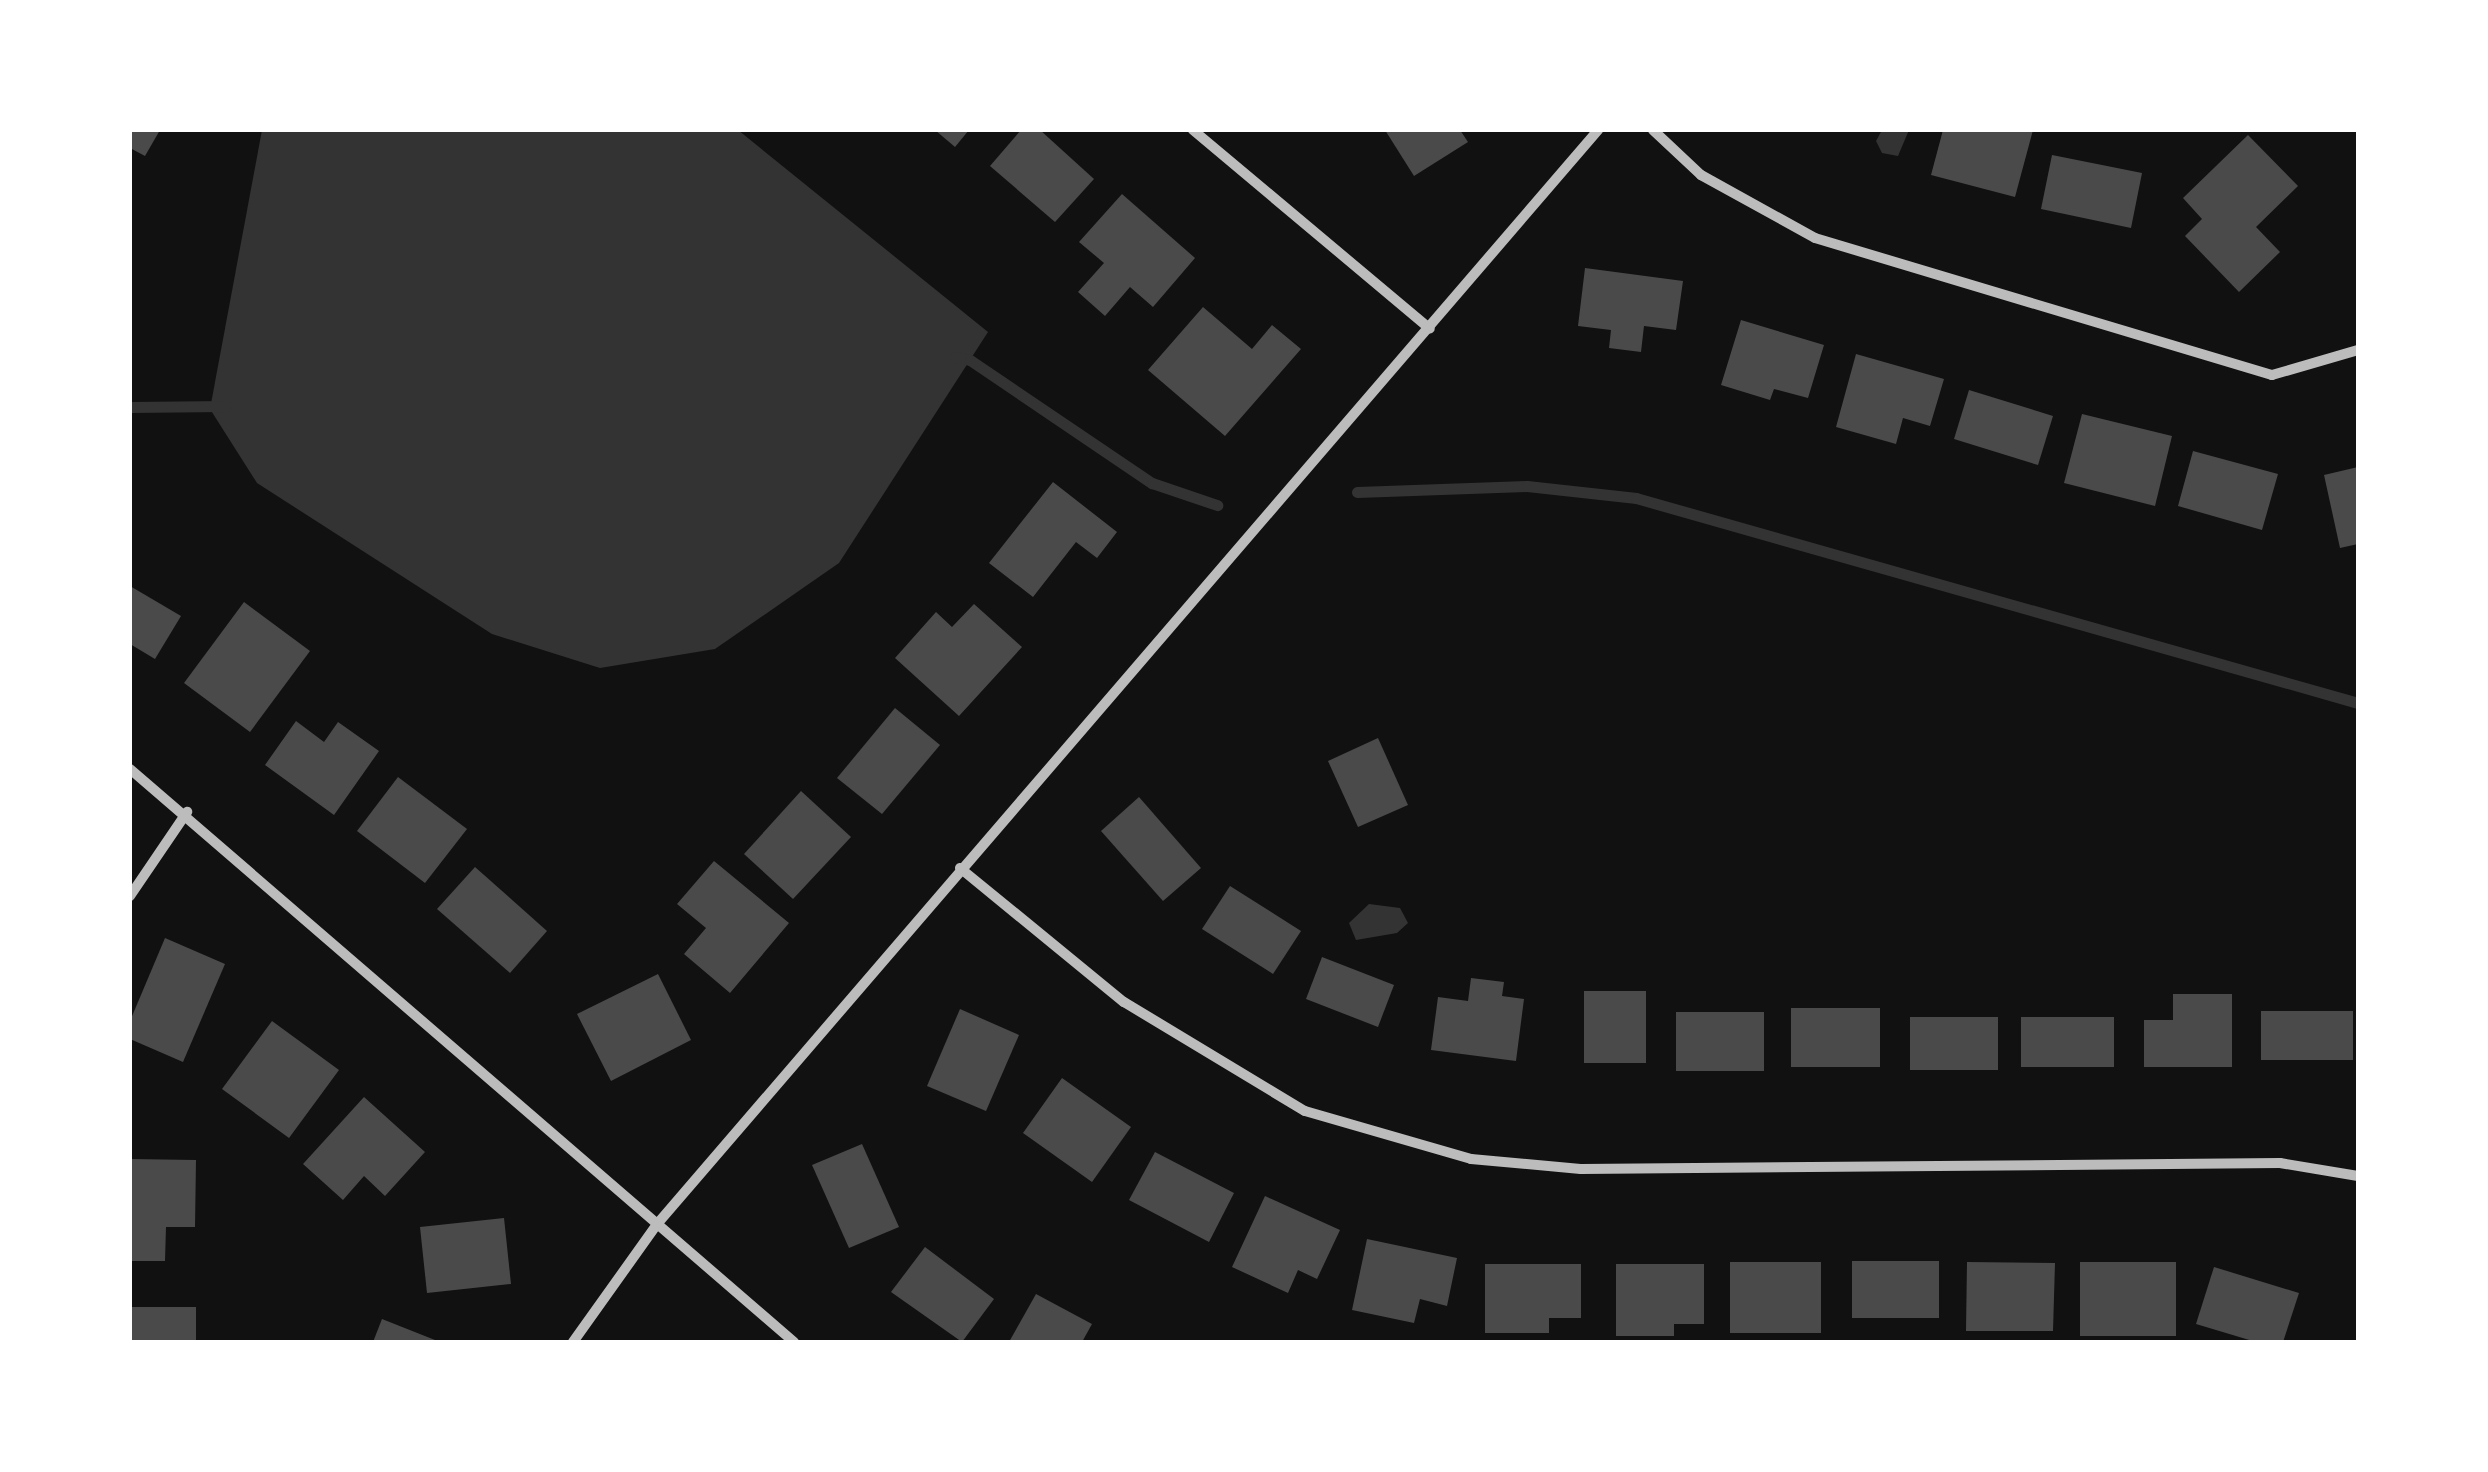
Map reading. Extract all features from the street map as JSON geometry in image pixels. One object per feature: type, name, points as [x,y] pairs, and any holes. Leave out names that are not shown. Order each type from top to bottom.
[{"type":"street","points":[[1193,130],[1430,329]]},
{"type":"street","points":[[573,1342],[658,1224],[1598,130]]},
{"type":"street","points":[[1654,130],[1701,175],[1815,238],[2272,375],[2358,350]]},
{"type":"street","points":[[130,769],[187,812],[794,1342]]},
{"type":"street","points":[[130,896],[187,812]]},
{"type":"street","points":[[960,868],[1124,1002],[1305,1111],[1471,1160],[1582,1168],[2280,1163],[2358,1176]]},
{"type":"shaded area","points":[[262,130],[738,130],[988,332],[839,563],[715,649],[600,668],[492,634],[257,483],[210,409]]},
{"type":"shaded area","points":[[1882,130],[1909,130],[1898,156],[1882,153],[1876,141]]},
{"type":"shaded area","points":[[1369,904],[1400,908],[1408,923],[1397,933],[1356,940],[1349,923]]},
{"type":"building","points":[[130,130],[160,130],[145,156],[130,148]]},
{"type":"building","points":[[935,130],[969,130],[955,147]]},
{"type":"building","points":[[1021,130],[1040,130],[1094,179],[1055,222],[990,166]]},
{"type":"building","points":[[1385,130],[1460,130],[1468,142],[1414,176]]},
{"type":"building","points":[[1943,130],[2033,130],[2015,197],[1931,175]]},
{"type":"building","points":[[2248,135],[2298,186],[2256,227],[2280,252],[2239,292],[2185,236],[2202,219],[2183,198]]},
{"type":"building","points":[[2052,155],[2142,173],[2131,228],[2041,209]]},
{"type":"building","points":[[1122,194],[1195,258],[1153,307],[1130,287],[1105,316],[1078,292],[1104,263],[1079,242]]},
{"type":"building","points":[[1585,268],[1683,281],[1676,330],[1644,326],[1641,352],[1609,348],[1611,330],[1578,326]]},
{"type":"building","points":[[1203,307],[1252,349],[1272,325],[1301,349],[1225,436],[1148,370]]},
{"type":"building","points":[[1741,320],[1824,345],[1808,398],[1774,389],[1770,400],[1721,385]]},
{"type":"building","points":[[1856,354],[1944,379],[1930,426],[1903,418],[1896,444],[1836,427]]},
{"type":"building","points":[[1969,390],[2053,416],[2038,465],[1954,439]]},
{"type":"building","points":[[2082,414],[2172,436],[2155,506],[2064,483]]},
{"type":"building","points":[[2193,451],[2278,474],[2262,530],[2178,506]]},
{"type":"building","points":[[2358,467],[2358,544],[2340,548],[2324,475]]},
{"type":"building","points":[[1053,482],[1117,532],[1097,558],[1076,542],[1033,597],[989,563]]},
{"type":"building","points":[[130,586],[181,616],[155,659],[130,644]]},
{"type":"building","points":[[244,602],[310,651],[250,732],[184,683]]},
{"type":"building","points":[[974,604],[1022,647],[959,716],[895,658],[936,612],[952,627]]},
{"type":"building","points":[[895,708],[940,745],[882,814],[837,778]]},
{"type":"building","points":[[296,721],[324,742],[338,722],[379,751],[334,815],[265,765]]},
{"type":"building","points":[[1378,738],[1408,805],[1358,827],[1328,761]]},
{"type":"building","points":[[398,777],[467,829],[425,883],[357,831]]},
{"type":"building","points":[[801,791],[851,837],[793,899],[744,854]]},
{"type":"building","points":[[1139,797],[1201,868],[1163,901],[1101,831]]},
{"type":"building","points":[[714,861],[789,923],[730,993],[684,954],[706,928],[677,904]]},
{"type":"building","points":[[475,867],[547,931],[510,973],[437,909]]},
{"type":"building","points":[[1230,886],[1301,931],[1273,974],[1202,929]]},
{"type":"building","points":[[165,938],[225,964],[183,1062],[130,1039],[130,1021]]},
{"type":"building","points":[[1322,957],[1394,985],[1378,1027],[1306,999]]},
{"type":"building","points":[[658,974],[691,1040],[611,1081],[577,1014]]},
{"type":"building","points":[[1471,978],[1504,982],[1502,996],[1524,999],[1516,1061],[1431,1050],[1438,997],[1468,1001]]},
{"type":"building","points":[[1584,991],[1646,991],[1646,1063],[1584,1063]]},
{"type":"building","points":[[2173,994],[2232,994],[2232,1067],[2144,1067],[2144,1020],[2173,1020]]},
{"type":"building","points":[[1791,1008],[1880,1008],[1880,1067],[1791,1067]]},
{"type":"building","points":[[960,1009],[1019,1035],[986,1111],[927,1086]]},
{"type":"building","points":[[2261,1011],[2353,1011],[2353,1060],[2261,1060]]},
{"type":"building","points":[[1676,1012],[1764,1012],[1764,1071],[1676,1071]]},
{"type":"building","points":[[1910,1017],[1998,1017],[1998,1070],[1910,1070]]},
{"type":"building","points":[[2021,1017],[2114,1017],[2114,1067],[2021,1067]]},
{"type":"building","points":[[272,1021],[339,1070],[289,1138],[222,1089]]},
{"type":"building","points":[[1062,1078],[1131,1127],[1092,1182],[1023,1133]]},
{"type":"building","points":[[364,1097],[425,1152],[385,1196],[364,1176],[343,1200],[303,1164]]},
{"type":"building","points":[[862,1144],[899,1227],[849,1248],[812,1165]]},
{"type":"building","points":[[1155,1152],[1234,1193],[1209,1242],[1129,1200]]},
{"type":"building","points":[[130,1159],[196,1160],[195,1227],[166,1227],[165,1261],[130,1261]]},
{"type":"building","points":[[1265,1196],[1340,1230],[1317,1279],[1298,1270],[1288,1293],[1232,1267]]},
{"type":"building","points":[[504,1218],[511,1284],[427,1293],[420,1227]]},
{"type":"building","points":[[1367,1239],[1457,1258],[1447,1306],[1420,1299],[1414,1323],[1352,1310]]},
{"type":"building","points":[[925,1247],[994,1299],[962,1342],[891,1292]]},
{"type":"building","points":[[1852,1261],[1939,1261],[1939,1318],[1852,1318]]},
{"type":"building","points":[[1730,1262],[1821,1262],[1821,1333],[1730,1333]]},
{"type":"building","points":[[1967,1262],[2055,1263],[2053,1331],[1966,1331]]},
{"type":"building","points":[[2080,1262],[2176,1262],[2176,1336],[2080,1336]]},
{"type":"building","points":[[1485,1264],[1581,1264],[1581,1318],[1549,1318],[1549,1333],[1485,1333]]},
{"type":"building","points":[[1616,1264],[1704,1264],[1704,1324],[1674,1324],[1674,1336],[1616,1336]]},
{"type":"building","points":[[2214,1267],[2299,1293],[2283,1342],[2256,1342],[2196,1324]]},
{"type":"building","points":[[1036,1294],[1092,1324],[1082,1342],[1009,1342]]},
{"type":"building","points":[[130,1307],[196,1307],[196,1342],[130,1342]]},
{"type":"building","points":[[382,1319],[440,1342],[373,1342]]},
{"type":"waterway","points":[[955,357],[970,360],[1152,483],[1217,505]]},
{"type":"waterway","points":[[130,407],[226,406]]},
{"type":"waterway","points":[[1357,492],[1527,486],[1636,498],[2358,703]]}]
